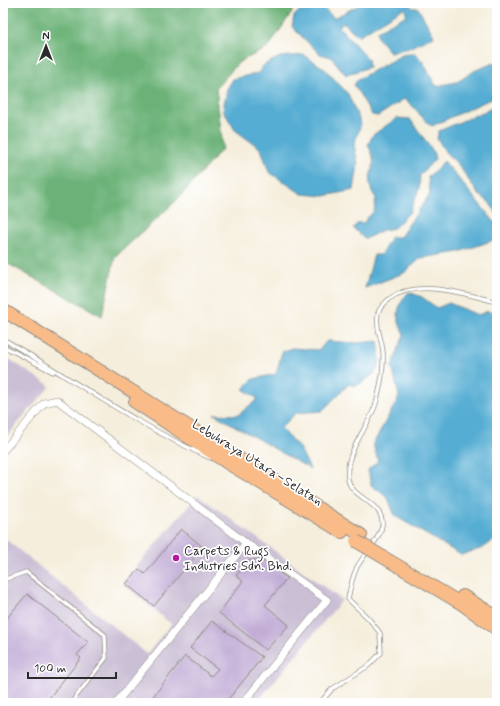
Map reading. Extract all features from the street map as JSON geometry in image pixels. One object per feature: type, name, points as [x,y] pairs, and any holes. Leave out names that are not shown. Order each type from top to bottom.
[{"type":"highway","name":"Lebuhraya Utara–Selatan","points":[[3,310],[385,554],[462,604],[497,629]]},
{"type":"highway","name":"Lebuhraya Utara–Selatan","points":[[3,319],[226,462],[359,538]]},
{"type":"highway","name":"Lebuhraya Utara–Selatan","points":[[385,554],[497,617]]},
{"type":"street","points":[[3,451],[44,403],[57,400],[246,543],[327,600],[243,703]]},
{"type":"street","points":[[116,703],[246,543]]},
{"type":"lane","points":[[320,703],[332,689],[368,666],[381,653],[380,633],[369,619],[348,599],[351,580],[382,525],[380,514],[370,502],[355,492],[348,480],[348,470],[352,453],[376,405],[381,384],[383,351],[378,329],[378,312],[384,303],[396,294],[410,289],[425,288],[439,290],[497,302]]},
{"type":"lane","points":[[3,339],[167,438],[213,459],[226,462]]},
{"type":"lane","points":[[3,346],[77,384]]},
{"type":"lane","points":[[3,582],[6,579],[26,572],[105,635],[106,658],[71,703]]},
{"type":"shaded area","points":[[3,355],[50,386],[3,441]]},
{"type":"shaded area","points":[[198,495],[342,600],[256,703],[3,703],[3,537],[147,654],[171,624],[122,583]]},
{"type":"green space","points":[[3,3],[298,3],[268,48],[239,62],[216,88],[223,148],[177,200],[115,257],[102,316],[3,261]]},
{"type":"water","points":[[307,3],[318,3],[334,18],[363,3],[408,3],[413,8],[418,8],[434,36],[409,48],[390,52],[378,38],[377,31],[407,15],[404,8],[358,36],[343,22],[339,27],[368,59],[369,67],[346,75],[331,57],[320,54],[292,27],[294,16]]},
{"type":"water","points":[[415,53],[423,62],[436,86],[457,82],[476,70],[497,62],[497,96],[432,126],[404,99],[378,116],[372,115],[354,85],[358,79],[402,55]]},
{"type":"water","points":[[304,55],[325,69],[348,94],[361,124],[354,145],[358,164],[354,190],[324,196],[302,194],[269,172],[261,149],[235,130],[223,110],[227,89],[233,79],[258,73],[264,65],[280,57]]},
{"type":"water","points":[[497,106],[497,214],[489,202],[478,194],[458,164],[446,153],[437,138],[439,131]]},
{"type":"water","points":[[397,118],[410,119],[433,151],[435,159],[420,175],[419,189],[410,212],[394,228],[383,230],[365,239],[353,228],[358,223],[363,223],[374,211],[376,198],[370,186],[373,157],[368,145],[373,135]]},
{"type":"water","points":[[444,161],[497,225],[497,239],[459,252],[421,258],[404,273],[365,288],[374,255],[381,255],[391,237],[400,237],[430,194],[428,177]]},
{"type":"water","points":[[409,292],[422,297],[437,308],[449,303],[478,315],[488,311],[497,315],[497,538],[483,548],[461,555],[395,516],[388,498],[371,485],[368,470],[378,461],[373,444],[399,397],[392,366],[404,334],[399,323],[399,307]]},
{"type":"water","points":[[327,341],[357,343],[378,341],[380,357],[378,368],[370,377],[356,386],[349,384],[322,411],[296,413],[281,428],[300,449],[310,469],[214,414],[238,415],[258,399],[243,389],[253,379],[276,374],[282,352],[292,348],[319,350]]},
{"type":"building","name":"Carpets & Rugs Industries Sdn. Bhd.","points":[[181,529],[203,547],[154,606],[126,584],[139,569],[145,574]]},
{"type":"building","points":[[260,559],[287,578],[265,605],[289,625],[266,650],[219,613],[243,581],[236,576],[247,561]]},
{"type":"building","points":[[27,594],[88,642],[77,655],[81,658],[45,703],[3,703],[3,623]]},
{"type":"building","points":[[212,621],[262,657],[253,669],[225,703],[148,703],[185,656],[211,676],[218,669],[190,648]]},
{"type":"place","name":"Carpets & Rugs Industries Sdn. Bhd.","points":[[176,558]]}]
